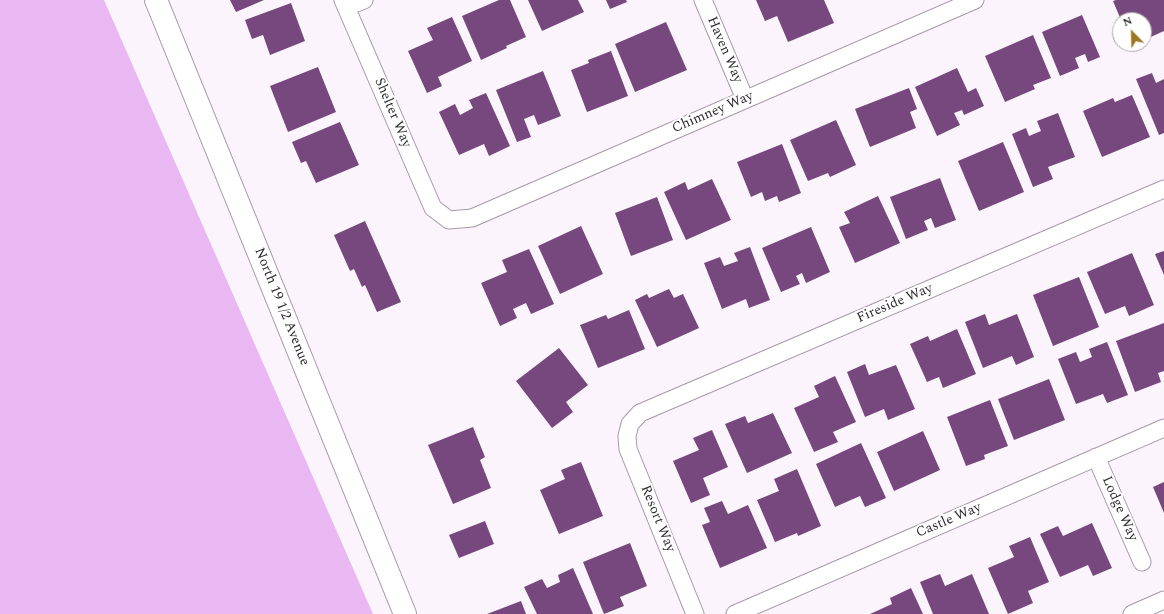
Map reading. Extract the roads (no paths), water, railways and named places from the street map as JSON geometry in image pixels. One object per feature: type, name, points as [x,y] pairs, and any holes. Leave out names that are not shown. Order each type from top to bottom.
[{"type":"main road","name":"North 19 1/2 Avenue","points":[[156,0],[405,614]]},
{"type":"street","points":[[345,4],[364,0]]},
{"type":"street","name":"Haven Way","points":[[703,0],[744,99]]},
{"type":"street","name":"Chimney Way","points":[[449,220],[472,218],[744,99],[976,0]]},
{"type":"street","name":"Shelter Way","points":[[345,4],[433,208],[449,220]]},
{"type":"street","name":"Fireside Way","points":[[630,424],[640,413],[654,406],[1164,189]]},
{"type":"street","name":"Resort Way","points":[[630,424],[627,436],[628,449],[695,614]]},
{"type":"street","name":"Castle Way","points":[[735,614],[1164,428]]},
{"type":"street","name":"Lodge Way","points":[[1096,457],[1142,562]]},
{"type":"street","points":[[1132,614],[1164,600]]}]
